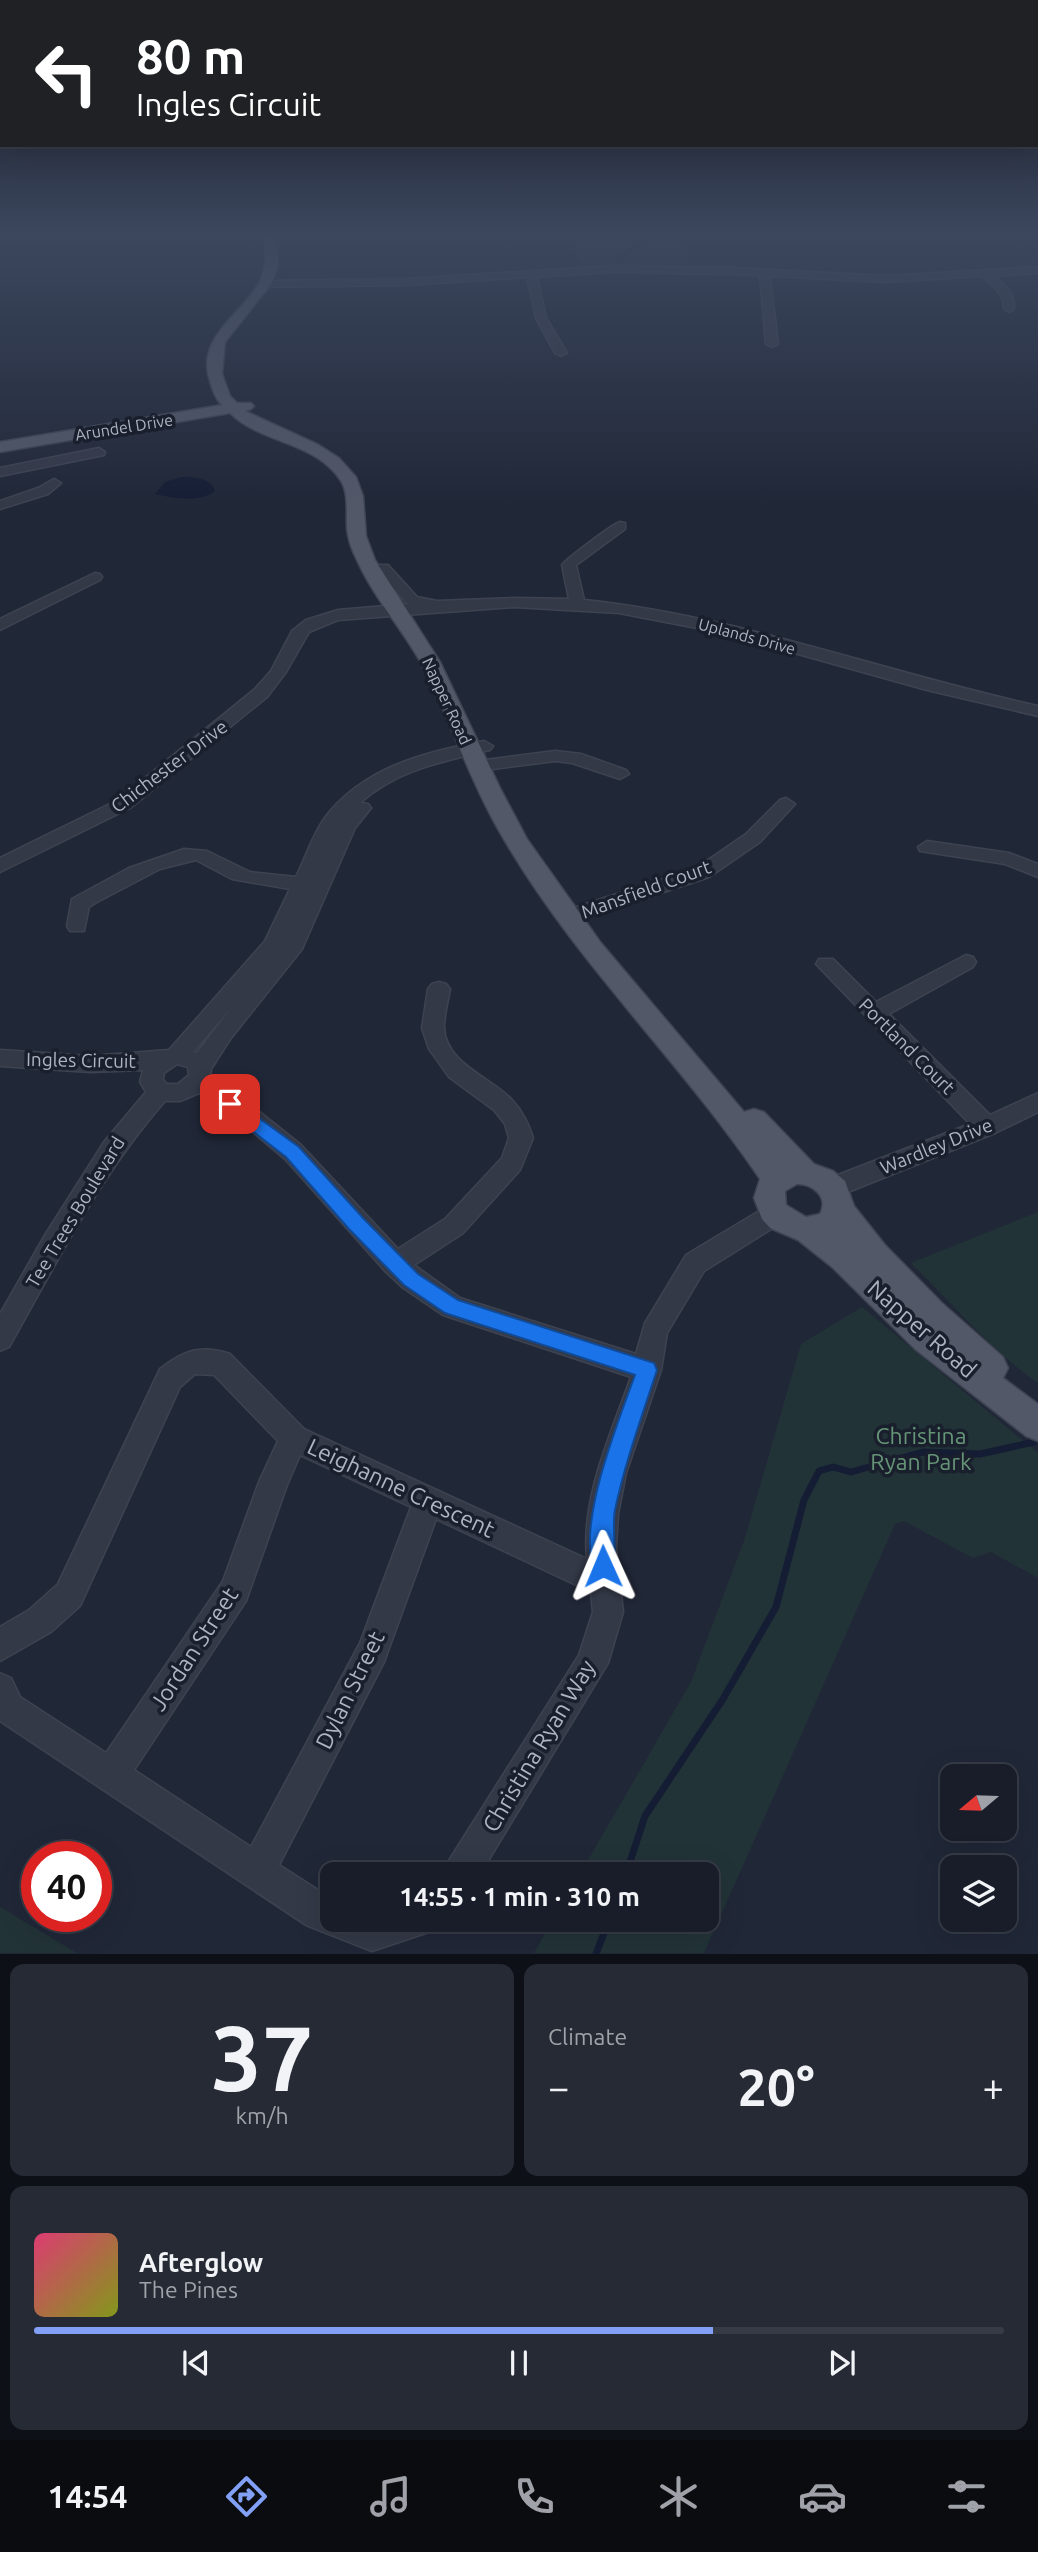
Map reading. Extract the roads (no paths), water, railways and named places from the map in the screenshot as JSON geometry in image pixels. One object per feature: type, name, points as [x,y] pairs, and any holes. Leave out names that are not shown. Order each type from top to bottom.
[{"type":"main road","name":"Napper Road","points":[[242,325],[232,346],[230,367],[232,388],[240,407],[251,422],[324,456],[342,471],[353,490],[359,544],[407,615]]},
{"type":"main road","name":"Napper Road","points":[[240,407],[329,449],[355,472],[365,498],[370,544],[480,756],[577,914],[607,942],[764,1133],[790,1175]]},
{"type":"main road","name":"Arundel Drive","points":[[0,447],[240,407]]},
{"type":"main road","points":[[790,1175],[816,1175],[837,1199],[836,1219],[827,1226],[808,1230],[794,1227],[775,1214],[770,1204],[769,1190],[790,1175]]},
{"type":"main road","name":"Napper Road","points":[[837,1199],[870,1252],[897,1282],[936,1320],[1038,1408]]},
{"type":"main road","name":"Napper Road","points":[[808,1230],[844,1258],[927,1339],[1038,1425]]},
{"type":"street","points":[[545,325],[561,352]]},
{"type":"street","points":[[770,325],[772,344]]},
{"type":"street","points":[[0,472],[99,452]]},
{"type":"street","points":[[0,505],[43,491],[54,483]]},
{"type":"street","points":[[573,604],[577,599],[569,565],[576,557],[594,548],[620,526]]},
{"type":"street","name":"Uplands Drive","points":[[383,568],[412,600],[429,605],[573,604],[628,610],[720,626],[861,667],[1038,711]]},
{"type":"street","points":[[0,625],[95,577]]},
{"type":"street","points":[[407,615],[428,615],[450,606]]},
{"type":"street","name":"Chichester Drive","points":[[0,866],[124,804],[261,693],[279,671],[292,639],[305,627],[407,615]]},
{"type":"street","points":[[311,885],[292,949],[223,1032],[199,1074],[179,1093],[160,1092],[154,1088],[151,1075],[170,1058],[274,944],[346,826],[357,812],[384,791],[430,767],[480,756],[566,756],[620,774]]},
{"type":"street","name":"Mansfield Court","points":[[577,914],[702,873],[753,838],[786,804]]},
{"type":"street","points":[[927,848],[1009,859],[1038,871]]},
{"type":"street","points":[[78,926],[79,904],[101,890],[176,856],[198,854],[228,871],[248,877],[311,885]]},
{"type":"street","points":[[874,1013],[967,962]]},
{"type":"street","name":"Portland Court","points":[[826,964],[987,1127]]},
{"type":"street","points":[[395,1264],[454,1226],[512,1163],[522,1138],[516,1121],[502,1104],[457,1072],[440,1049],[433,1028],[439,989]]},
{"type":"street","points":[[170,1058],[188,1057],[199,1074],[293,1152],[395,1264],[411,1279],[452,1307],[647,1370]]},
{"type":"street","name":"Ingles Circuit","points":[[0,1058],[90,1063],[170,1058]]},
{"type":"street","name":"Tee Trees Boulevard","points":[[0,1339],[97,1169],[131,1122],[160,1092]]},
{"type":"street","name":"Wardley Drive","points":[[837,1199],[1038,1102]]},
{"type":"street","name":"Christina Ryan Way","points":[[468,1862],[592,1663],[608,1612],[601,1548],[603,1514],[612,1473],[647,1370],[654,1331],[695,1264],[775,1214]]},
{"type":"street","name":"Leighanne Crescent","points":[[0,1645],[40,1621],[69,1595],[170,1378],[190,1362],[220,1363],[294,1438],[605,1583]]},
{"type":"street","name":"Jordan Street","points":[[111,1775],[235,1590],[273,1482],[294,1438]]},
{"type":"street","name":"Dylan Street","points":[[257,1871],[373,1651],[427,1502]]},
{"type":"street","points":[[0,1689],[9,1708],[320,1912]]},
{"type":"water","points":[[181,477],[205,480],[215,491],[194,498],[155,494],[165,482]]},
{"type":"waterway","points":[[630,1862],[645,1816],[723,1699],[776,1607],[804,1500],[819,1471],[833,1467],[851,1472],[923,1452],[980,1454],[1034,1442]]},
{"type":"waterway","points":[[596,1954],[604,1932]]},
{"type":"park label","name":"Christina Ryan Park","points":[[921,1449]]}]
